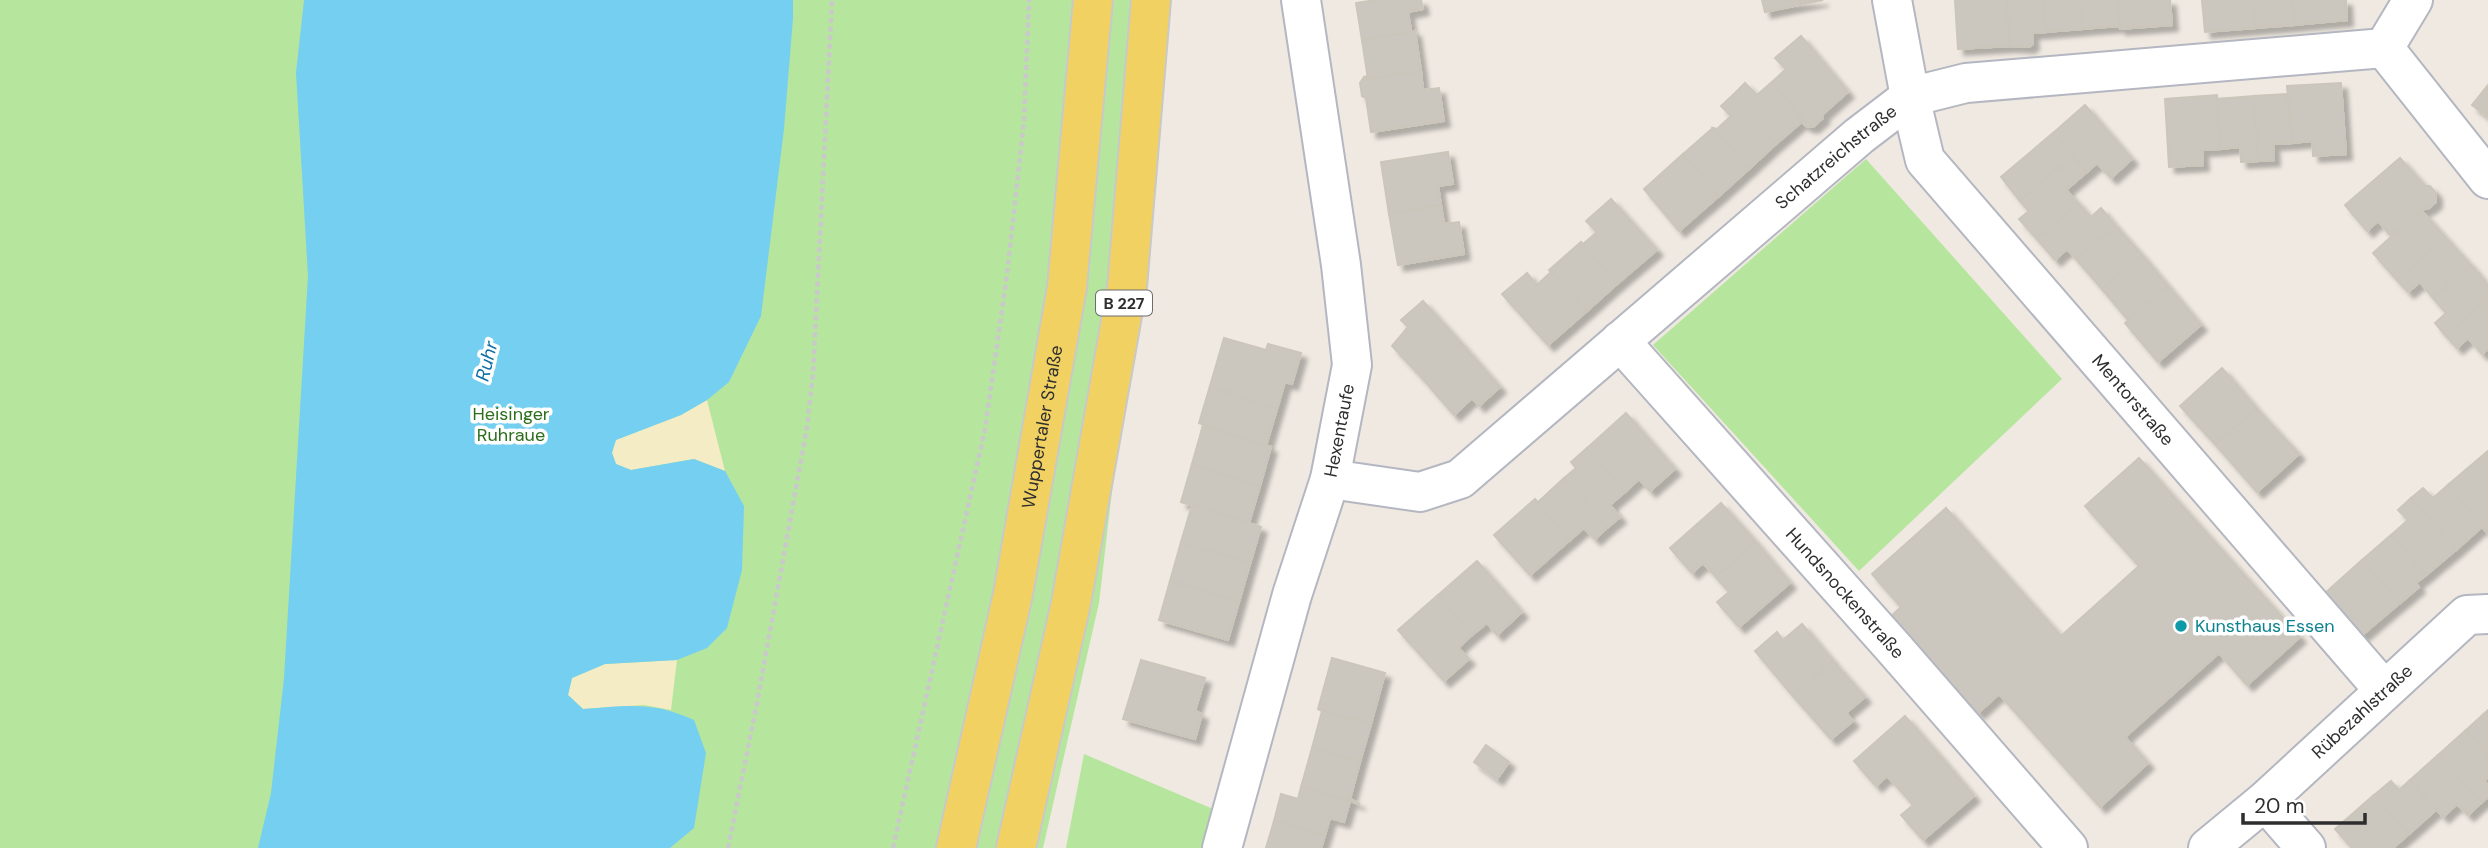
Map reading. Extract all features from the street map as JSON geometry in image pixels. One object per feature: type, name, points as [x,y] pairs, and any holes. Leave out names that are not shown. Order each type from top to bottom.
[{"type":"main road","name":"Wuppertaler Straße","points":[[956,848],[1013,594],[1067,287],[1093,0]]},
{"type":"main road","name":"B 227","points":[[1016,848],[1072,603],[1127,287],[1151,0]]},
{"type":"street","name":"Hexentaufe","points":[[1222,848],[1292,596],[1330,479],[1352,365],[1341,265],[1301,0]]},
{"type":"street","name":"Mentorstraße","points":[[1892,0],[1925,160],[2384,690]]},
{"type":"street","points":[[2413,0],[2384,48],[2488,180]]},
{"type":"street","name":"Schatzreichstraße","points":[[1330,479],[1420,492],[1460,479],[1859,136],[1910,97],[1966,83],[2384,48]]},
{"type":"street","name":"Hundsnockenstraße","points":[[1620,341],[2068,848]]},
{"type":"street","name":"Rübezahlstraße","points":[[2208,848],[2265,801],[2467,615],[2488,614]]},
{"type":"street","points":[[2265,801],[2306,848]]},
{"type":"path","points":[[728,848],[807,427],[814,360],[832,0]]},
{"type":"path","points":[[893,848],[985,429],[1007,275],[1024,120],[1029,0]]},
{"type":"green space","name":"Heisinger Ruhraue","points":[[0,0],[1169,0],[1099,603],[1043,848],[0,848]]},
{"type":"green space","points":[[1866,159],[2062,379],[1859,571],[1653,345]]},
{"type":"green space","points":[[1084,754],[1213,809],[1201,848],[1066,848]]},
{"type":"sand","points":[[707,400],[725,471],[694,459],[631,470],[616,464],[612,453],[615,440],[681,415]]},
{"type":"sand","points":[[677,660],[671,710],[644,705],[583,709],[568,695],[572,678],[605,664]]},
{"type":"water","name":"Ruhr","points":[[304,0],[793,0],[784,129],[761,316],[729,382],[707,400],[681,415],[616,440],[612,453],[616,464],[631,470],[694,459],[725,471],[744,506],[742,570],[727,628],[707,648],[677,660],[605,664],[572,678],[568,695],[583,709],[652,707],[694,720],[706,753],[694,828],[670,848],[258,848],[271,793],[284,678],[308,276],[296,73]]},
{"type":"building","points":[[1375,0],[1421,0],[1423,9],[1408,12],[1411,31],[1415,31],[1362,40],[1356,3]]},
{"type":"building","points":[[1762,0],[1823,0],[1765,12]]},
{"type":"building","points":[[1955,0],[2007,0],[2010,46],[1958,49]]},
{"type":"building","points":[[2007,0],[2044,0],[2046,32],[2032,33],[2033,44],[2029,47],[2010,46]]},
{"type":"building","points":[[2044,0],[2080,0],[2082,29],[2046,32]]},
{"type":"building","points":[[2080,0],[2118,0],[2119,26],[2082,29]]},
{"type":"building","points":[[2118,0],[2170,0],[2172,25],[2120,29]]},
{"type":"building","points":[[2202,0],[2253,0],[2255,28],[2205,32]]},
{"type":"building","points":[[2253,0],[2293,0],[2294,25],[2255,28]]},
{"type":"building","points":[[2293,0],[2346,0],[2347,20],[2294,25]]},
{"type":"building","points":[[1415,31],[1421,71],[1368,79],[1362,40]]},
{"type":"building","points":[[1801,36],[1848,92],[1823,114],[1823,118],[1813,127],[1802,122],[1804,120],[1772,82],[1786,69],[1775,58]]},
{"type":"building","points":[[1421,71],[1423,90],[1439,88],[1444,121],[1371,132],[1366,98],[1362,96],[1360,83],[1364,77],[1368,76],[1368,79]]},
{"type":"building","points":[[1772,82],[1804,120],[1776,144],[1733,95],[1745,83],[1757,95]]},
{"type":"building","points":[[2341,83],[2346,154],[2313,156],[2312,141],[2292,143],[2287,86]]},
{"type":"building","points":[[2488,85],[2488,117],[2472,105]]},
{"type":"building","points":[[2287,94],[2292,143],[2273,144],[2274,160],[2258,161],[2253,96]]},
{"type":"building","points":[[1733,95],[1776,144],[1749,169],[1713,128],[1717,129],[1731,116],[1721,106]]},
{"type":"building","points":[[2217,95],[2220,149],[2202,150],[2203,165],[2169,167],[2165,99]]},
{"type":"building","points":[[2253,96],[2258,161],[2241,162],[2240,147],[2220,149],[2217,99]]},
{"type":"building","points":[[2085,105],[2132,159],[2111,178],[2097,163],[2087,172],[2053,133]]},
{"type":"building","points":[[1713,128],[1749,169],[1719,196],[1683,154]]},
{"type":"building","points":[[2053,133],[2087,172],[2074,183],[2059,166],[2020,201],[2001,177]]},
{"type":"building","points":[[1448,152],[1453,184],[1438,186],[1441,205],[1389,214],[1381,162]]},
{"type":"building","points":[[1683,154],[1719,196],[1679,231],[1644,189]]},
{"type":"building","points":[[2400,158],[2425,186],[2430,186],[2436,193],[2436,202],[2421,210],[2391,236],[2378,221],[2367,231],[2345,205]]},
{"type":"building","points":[[2059,166],[2074,183],[2066,190],[2079,204],[2037,239],[2019,219],[2029,211],[2020,201]]},
{"type":"building","points":[[1611,199],[1657,250],[1617,284],[1583,244],[1597,232],[1586,221]]},
{"type":"building","points":[[2079,204],[2091,217],[2101,208],[2116,226],[2076,259],[2067,249],[2055,260],[2037,239]]},
{"type":"building","points":[[1441,205],[1444,224],[1459,222],[1464,254],[1398,265],[1389,214]]},
{"type":"building","points":[[2421,210],[2446,238],[2397,280],[2373,253]]},
{"type":"building","points":[[2116,226],[2142,255],[2102,289],[2076,259]]},
{"type":"building","points":[[2446,238],[2471,265],[2433,298],[2420,282],[2408,292],[2397,280]]},
{"type":"building","points":[[1581,242],[1617,284],[1587,311],[1549,270]]},
{"type":"building","points":[[2142,255],[2168,286],[2128,320],[2102,289]]},
{"type":"building","points":[[2471,265],[2488,285],[2488,299],[2446,336],[2435,323],[2446,313],[2433,298]]},
{"type":"building","points":[[1551,272],[1587,311],[1548,345],[1502,294],[1527,273],[1537,285]]},
{"type":"building","points":[[2168,286],[2201,325],[2158,362],[2125,323]]},
{"type":"building","points":[[2488,299],[2488,349],[2482,354],[2468,338],[2457,348],[2446,336]]},
{"type":"building","points":[[1423,301],[1462,344],[1423,379],[1392,346],[1408,327],[1401,320]]},
{"type":"building","points":[[1224,338],[1266,350],[1268,344],[1301,353],[1292,384],[1285,382],[1277,409],[1210,386]]},
{"type":"building","points":[[1462,344],[1500,387],[1479,406],[1472,398],[1454,415],[1423,379]]},
{"type":"building","points":[[2222,368],[2257,409],[2215,444],[2180,406]]},
{"type":"building","points":[[1210,386],[1277,409],[1266,446],[1199,423]]},
{"type":"building","points":[[2257,409],[2299,454],[2257,492],[2215,444]]},
{"type":"building","points":[[1626,413],[1675,469],[1650,491],[1639,479],[1625,492],[1587,448]]},
{"type":"building","points":[[1203,425],[1271,447],[1260,486],[1192,464]]},
{"type":"building","points":[[1587,448],[1625,492],[1610,505],[1620,517],[1608,527],[1564,478],[1576,468],[1571,462]]},
{"type":"building","points":[[2488,451],[2488,534],[2448,485]]},
{"type":"building","name":"Kunsthaus Essen","points":[[2139,458],[2300,637],[2247,685],[2219,653],[2125,737],[2148,763],[2100,807],[1999,694],[1978,713],[1891,616],[1901,607],[1872,574],[1946,508],[2061,636],[2139,566],[2085,506]]},
{"type":"building","points":[[1192,464],[1260,486],[1249,523],[1181,502]]},
{"type":"building","points":[[1564,478],[1608,527],[1595,539],[1584,528],[1569,541],[1537,503]]},
{"type":"building","points":[[2448,485],[2483,526],[2456,550],[2411,498],[2423,488],[2433,498]]},
{"type":"building","points":[[2411,498],[2456,550],[2426,575],[2391,535],[2408,520],[2398,510]]},
{"type":"building","points":[[1535,499],[1569,541],[1530,575],[1494,535]]},
{"type":"building","points":[[1721,503],[1756,542],[1716,577],[1703,563],[1692,573],[1670,548]]},
{"type":"building","points":[[1192,505],[1261,527],[1250,564],[1181,542]]},
{"type":"building","points":[[2391,535],[2426,575],[2416,583],[2419,587],[2400,603],[2362,560]]},
{"type":"building","points":[[1181,542],[1250,564],[1239,602],[1170,581]]},
{"type":"building","points":[[1756,542],[1790,583],[1739,627],[1717,602],[1729,592],[1716,577]]},
{"type":"building","points":[[2362,560],[2400,603],[2361,636],[2324,594]]},
{"type":"building","points":[[1477,561],[1522,612],[1497,635],[1487,623],[1472,635],[1438,595]]},
{"type":"building","points":[[1170,581],[1239,602],[1228,640],[1159,620]]},
{"type":"building","points":[[1438,595],[1472,635],[1458,648],[1469,659],[1444,681],[1398,630]]},
{"type":"building","points":[[1802,624],[1833,661],[1793,696],[1755,651],[1777,632],[1783,640]]},
{"type":"building","points":[[1332,658],[1385,673],[1371,724],[1318,709]]},
{"type":"building","points":[[1141,660],[1205,678],[1195,711],[1202,714],[1195,739],[1123,719]]},
{"type":"building","points":[[1833,661],[1865,697],[1846,713],[1853,721],[1831,739],[1793,696]]},
{"type":"building","points":[[1318,709],[1371,724],[1360,762],[1312,748],[1322,711]]},
{"type":"building","points":[[2488,710],[2488,756],[2466,730]]},
{"type":"building","points":[[1905,716],[1940,756],[1900,790],[1887,776],[1876,786],[1854,761]]},
{"type":"building","points":[[2466,730],[2488,756],[2488,777],[2484,781],[2488,785],[2488,797],[2481,803],[2438,755]]},
{"type":"building","points":[[1486,745],[1509,762],[1497,779],[1474,762]]},
{"type":"building","points":[[1312,748],[1360,762],[1350,799],[1360,804],[1301,787]]},
{"type":"building","points":[[2438,755],[2481,803],[2468,815],[2457,804],[2443,817],[2410,780]]},
{"type":"building","points":[[1940,756],[1974,796],[1923,840],[1901,815],[1913,805],[1900,790]]},
{"type":"building","points":[[2410,780],[2436,810],[2409,834],[2374,795],[2391,781],[2399,790]]},
{"type":"building","points":[[1301,787],[1350,801],[1344,822],[1330,818],[1325,835],[1274,821],[1281,794],[1298,799]]},
{"type":"building","points":[[2374,795],[2409,834],[2393,848],[2352,848],[2335,829]]},
{"type":"building","points":[[1274,821],[1325,835],[1321,848],[1266,848]]},
{"type":"place","name":"Kunsthaus Essen","points":[[2181,626]]}]
